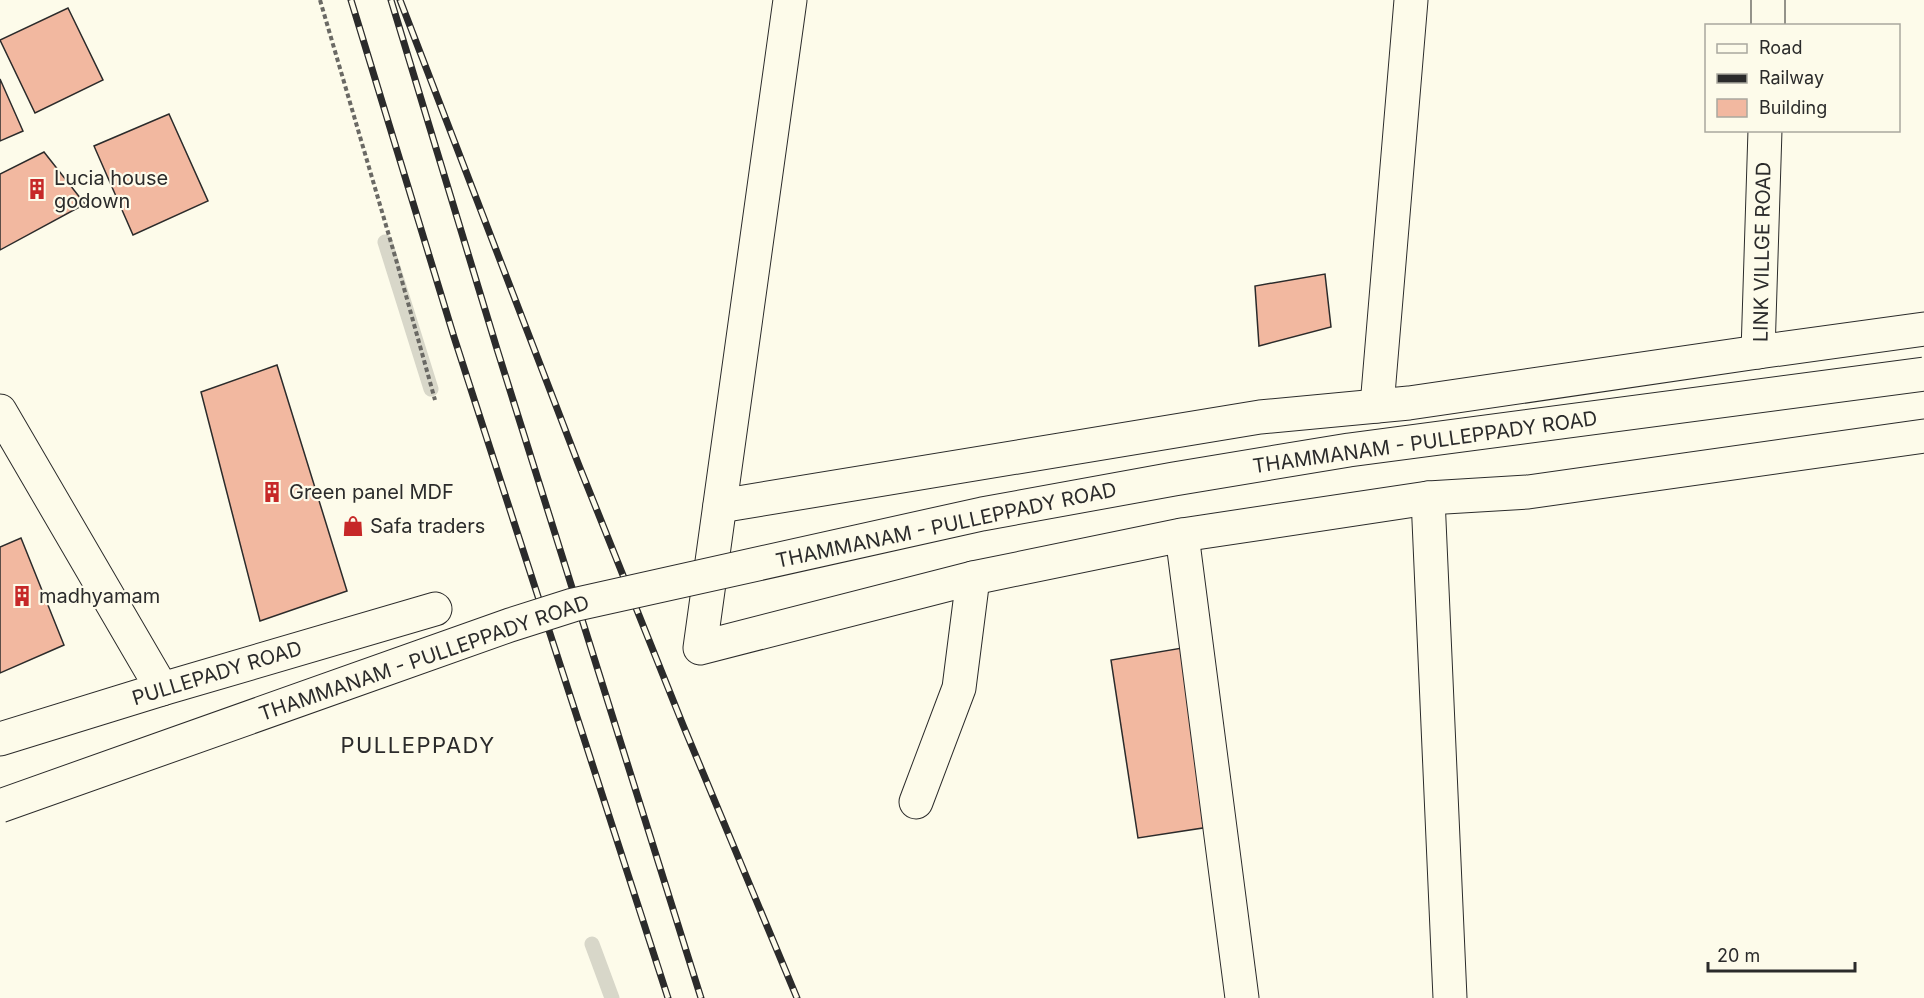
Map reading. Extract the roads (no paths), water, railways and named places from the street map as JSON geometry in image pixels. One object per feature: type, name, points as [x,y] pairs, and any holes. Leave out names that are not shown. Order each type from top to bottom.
[{"type":"street","points":[[790,0],[700,648],[974,578],[1182,535],[1428,498],[1528,492],[1924,436]]},
{"type":"street","points":[[1377,406],[1411,0]]},
{"type":"street","points":[[1768,0],[1768,24]]},
{"type":"street","name":"LINK VILLGE ROAD","points":[[1765,132],[1758,352],[1924,329]]},
{"type":"street","points":[[720,506],[1260,417],[1377,406],[1758,352]]},
{"type":"street","name":"THAMMANAM - PULLEPPADY ROAD","points":[[0,806],[510,625],[573,605],[608,597],[982,514],[1174,479],[1348,450],[1924,374]]},
{"type":"street","points":[[0,411],[162,689]]},
{"type":"street","points":[[1428,498],[1450,998]]},
{"type":"street","points":[[1182,535],[1242,998]]},
{"type":"street","points":[[916,802],[959,688],[974,578]]},
{"type":"street","name":"PULLEPADY ROAD","points":[[0,739],[435,609]]},
{"type":"waterway","points":[[385,242],[431,389]]},
{"type":"waterway","points":[[592,944],[612,998]]},
{"type":"railway","points":[[351,0],[454,337],[668,998]]},
{"type":"railway","points":[[391,0],[497,349],[701,998]]},
{"type":"railway","points":[[400,0],[578,463],[683,725],[797,998]]},
{"type":"place","name":"Lucia house godown","points":[[37,189]]},
{"type":"place","name":"Green panel MDF","points":[[272,492]]},
{"type":"place","name":"Safa traders","points":[[353,526]]},
{"type":"place","name":"madhyamam","points":[[22,596]]},
{"type":"district","name":"PULLEPPADY","points":[[418,745]]}]
